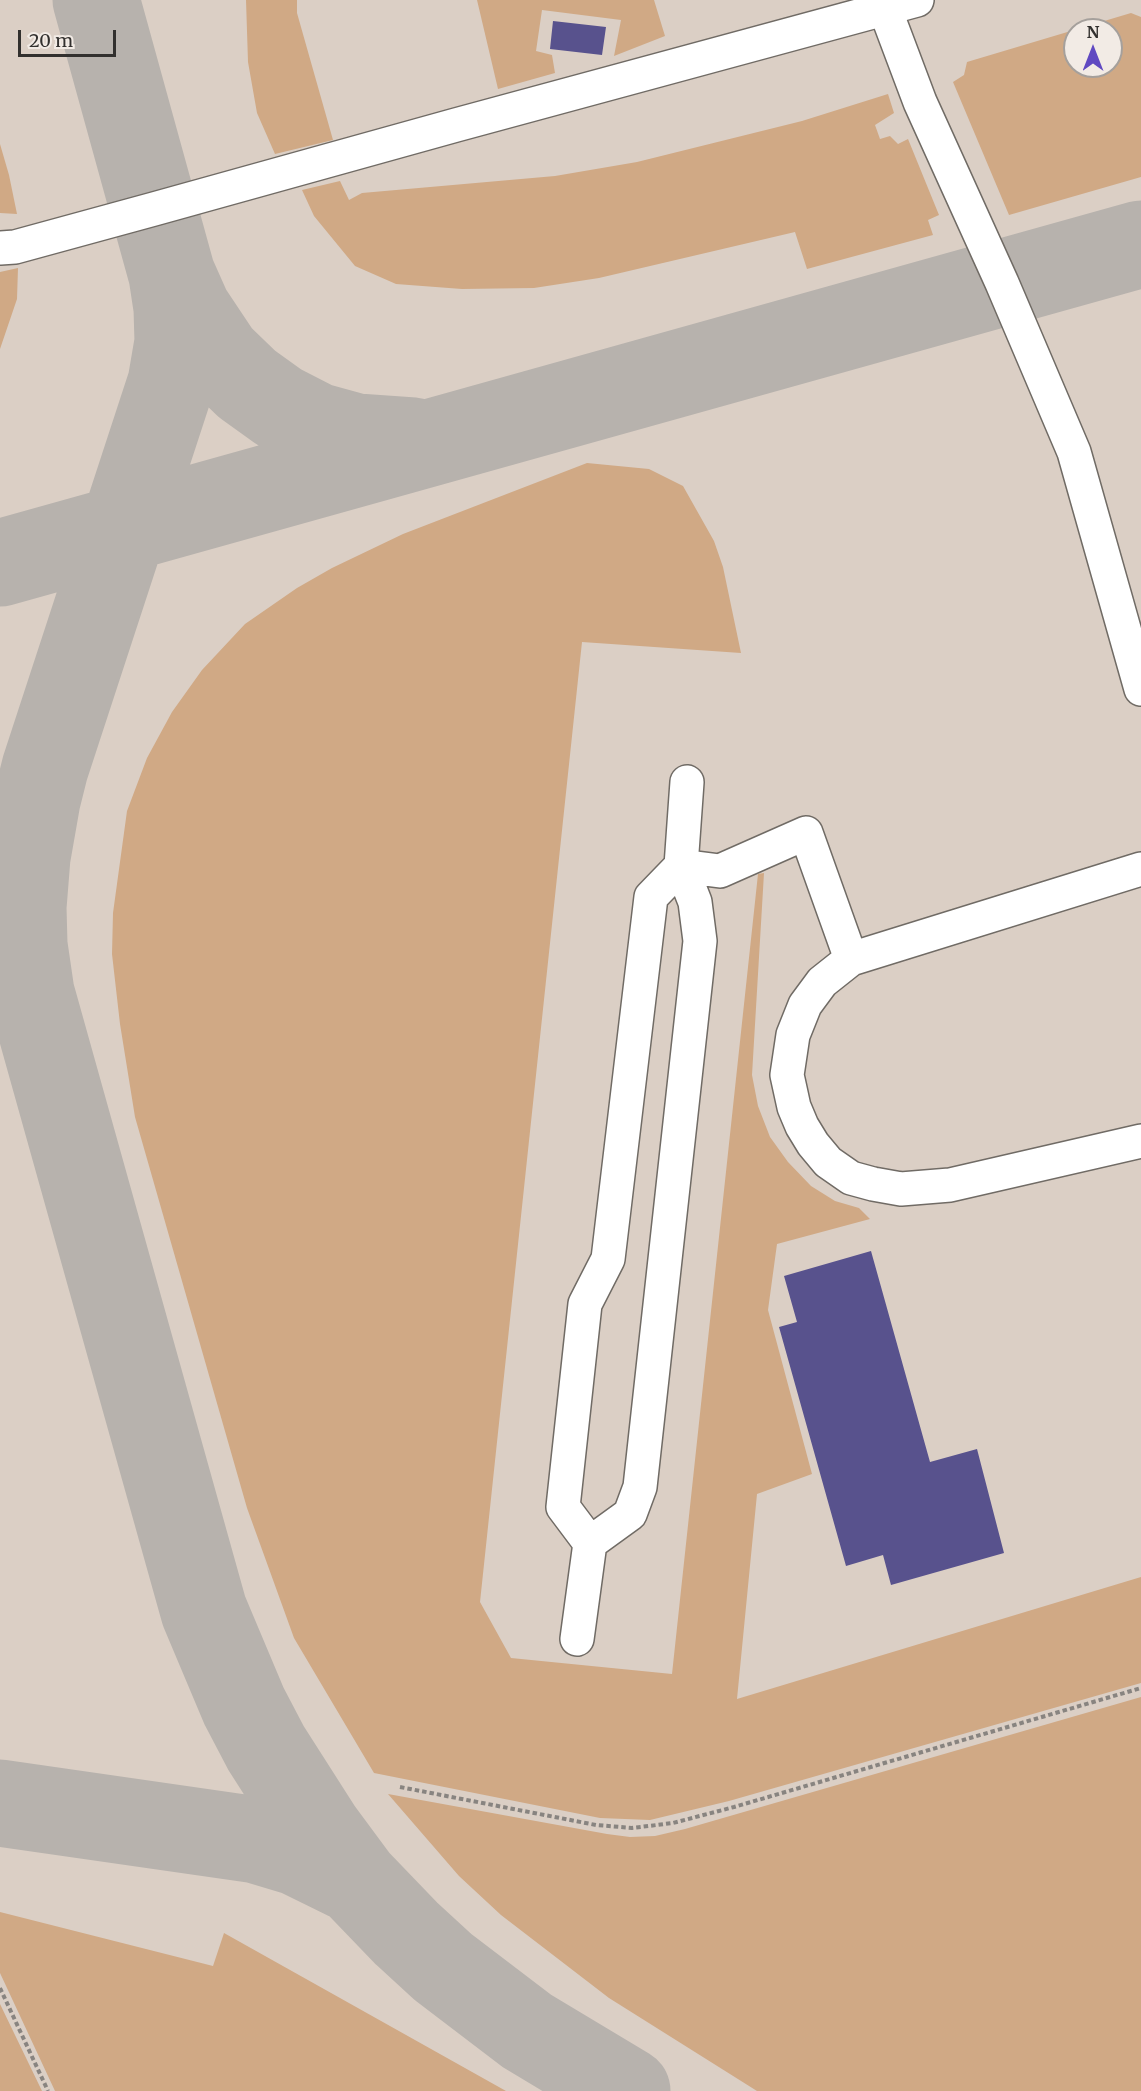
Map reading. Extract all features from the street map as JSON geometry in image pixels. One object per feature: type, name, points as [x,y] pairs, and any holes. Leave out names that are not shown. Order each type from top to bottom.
[{"type":"lane","points":[[0,248],[15,247],[142,213],[456,124],[917,0]]},
{"type":"lane","points":[[885,9],[920,102],[1074,452],[1141,689]]},
{"type":"lane","points":[[590,1543],[630,1514],[640,1487],[700,941],[695,902],[681,866],[687,782]]},
{"type":"lane","points":[[681,866],[720,871],[806,833],[851,959]]},
{"type":"lane","points":[[577,1639],[590,1543],[563,1507],[585,1304],[608,1259],[651,897],[681,866]]},
{"type":"lane","points":[[1141,869],[851,959],[822,982],[805,1005],[793,1035],[787,1075],[794,1107],[802,1126],[828,1162],[851,1178],[902,1189],[950,1185],[1141,1141]]},
{"type":"path","points":[[400,1787],[596,1825],[632,1828],[673,1823],[1141,1688]]},
{"type":"path","points":[[0,1988],[48,2091]]},
{"type":"shaded area","points":[[0,0],[1141,0],[1141,2091],[0,2091]]},
{"type":"shaded area","points":[[246,0],[297,0],[297,13],[333,140],[275,154],[257,113],[248,62]]},
{"type":"shaded area","points":[[477,0],[654,0],[665,36],[614,56],[621,20],[542,10],[536,51],[552,55],[555,73],[498,89]]},
{"type":"shaded area","points":[[1131,13],[1141,17],[1141,177],[1009,215],[953,82],[964,75],[967,62],[1063,33],[1063,78],[1123,78],[1123,18],[1114,18]]},
{"type":"shaded area","points":[[888,94],[894,113],[875,125],[880,139],[890,136],[898,144],[908,139],[939,215],[928,220],[933,235],[807,269],[795,232],[599,278],[534,288],[462,289],[396,284],[355,266],[314,216],[302,190],[340,181],[349,200],[362,193],[555,176],[637,162],[802,121]]},
{"type":"shaded area","points":[[0,144],[9,175],[17,214],[0,213]]},
{"type":"shaded area","points":[[18,268],[17,299],[0,349],[0,272]]},
{"type":"shaded area","points":[[587,463],[649,469],[683,486],[714,541],[723,567],[741,653],[582,642],[480,1602],[511,1658],[672,1674],[758,874],[764,873],[752,1075],[758,1106],[770,1137],[788,1162],[811,1186],[835,1201],[859,1208],[870,1219],[777,1244],[768,1310],[812,1474],[757,1494],[737,1699],[1141,1577],[1141,1683],[729,1801],[650,1820],[600,1818],[374,1773],[294,1638],[247,1508],[135,1117],[120,1024],[112,954],[113,913],[127,811],[147,758],[172,712],[202,670],[245,624],[297,588],[332,568],[403,534]]},
{"type":"shaded area","points":[[1141,1697],[1141,2091],[757,2091],[609,1998],[501,1915],[459,1876],[388,1794],[607,1834],[630,1837],[655,1836]]},
{"type":"shaded area","points":[[0,1912],[213,1966],[224,1933],[506,2091],[55,2091],[0,1973]]},
{"type":"shaded area","points":[[0,2004],[42,2091],[0,2091]]},
{"type":"building","points":[[553,21],[606,27],[602,55],[550,49]]},
{"type":"building","points":[[871,1251],[930,1462],[977,1449],[1004,1553],[891,1585],[883,1555],[846,1566],[779,1327],[797,1322],[784,1276]]},
{"type":"taxiway","points":[[96,0],[172,275],[177,308],[178,342],[171,383],[45,768],[37,800],[27,857],[23,907],[24,945],[31,993],[204,1611],[244,1706],[266,1748],[319,1831],[356,1881],[406,1933],[443,1967],[527,2031],[627,2091]]},
{"type":"taxiway","points":[[0,563],[1141,244]]},
{"type":"taxiway","points":[[172,275],[188,311],[218,356],[247,384],[279,407],[316,426],[356,437],[413,441]]},
{"type":"taxiway","points":[[0,1803],[257,1840],[297,1852],[356,1881]]}]
